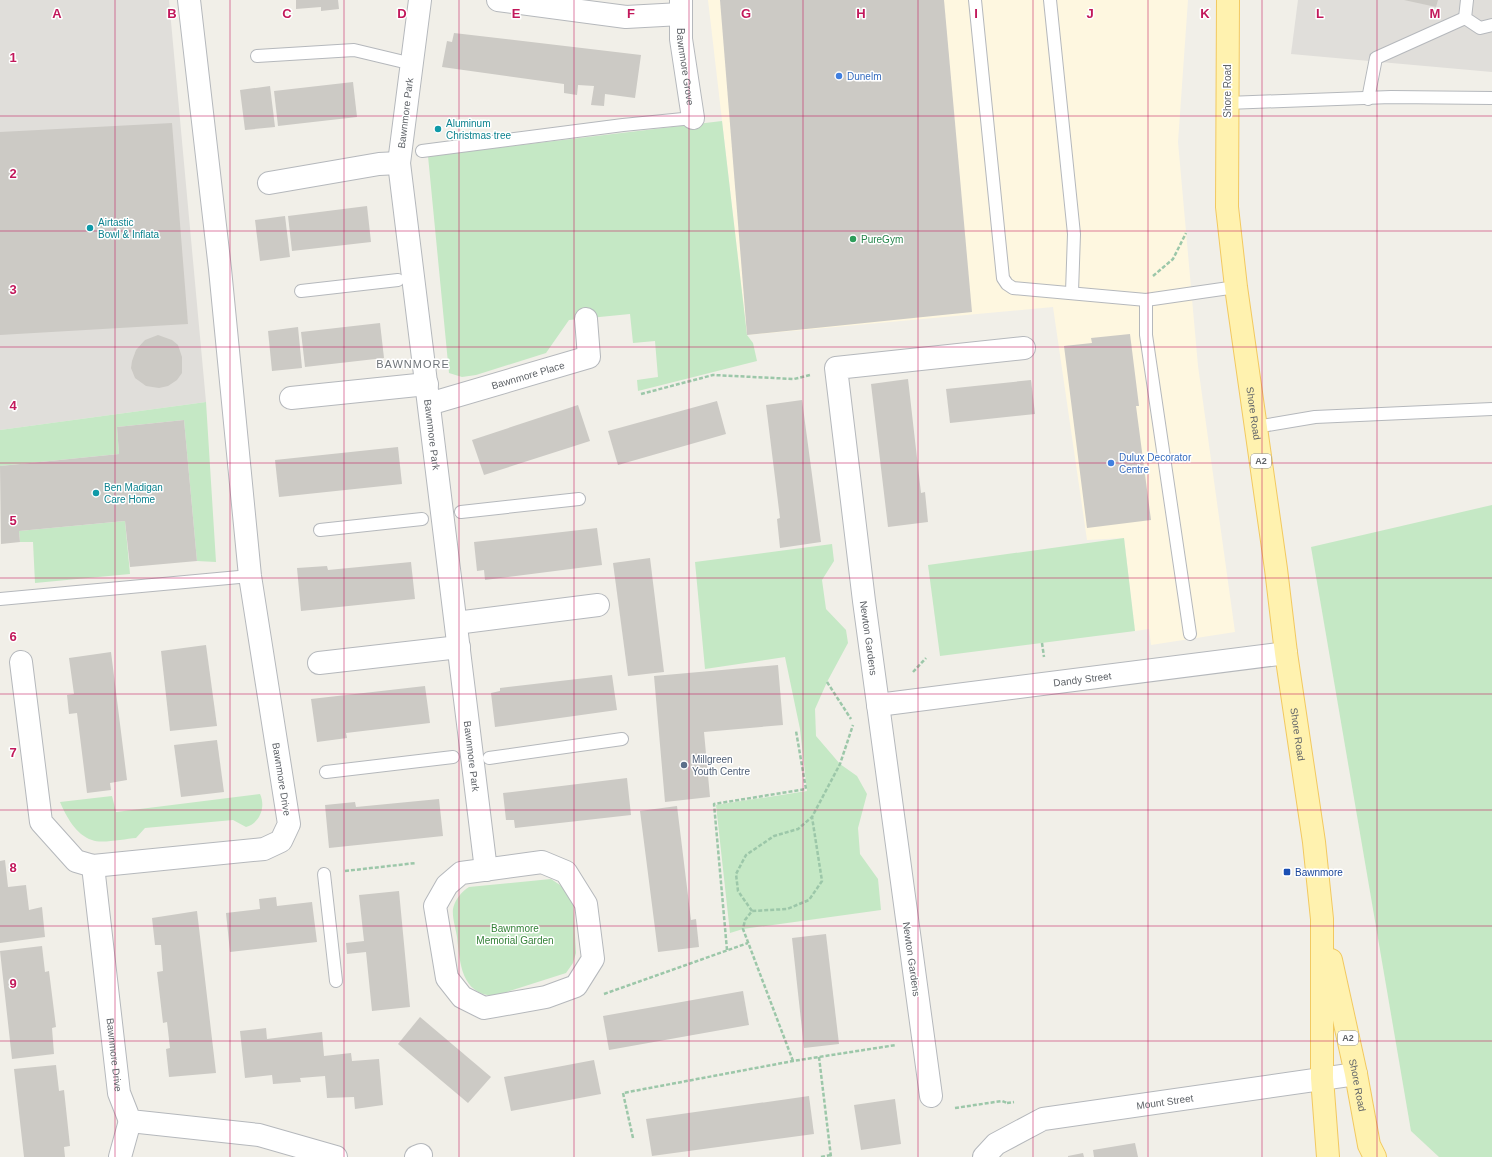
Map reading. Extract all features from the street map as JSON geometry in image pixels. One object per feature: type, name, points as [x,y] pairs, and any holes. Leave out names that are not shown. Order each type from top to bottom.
[{"type":"main road","name":"Shore Road","points":[[1228,0],[1227,207],[1236,288],[1276,569],[1286,653],[1314,842],[1322,919],[1322,1078],[1328,1157]]},
{"type":"main road","name":"Shore Road","points":[[1322,919],[1356,1074],[1369,1145],[1375,1157]]},
{"type":"street","name":"Bawnmore Drive","points":[[21,662],[41,822],[76,862],[93,866],[264,850],[281,841],[289,824],[250,576],[220,269],[189,0]]},
{"type":"street","name":"Bawnmore Park","points":[[420,0],[399,163],[486,870]]},
{"type":"street","name":"Bawnmore Grove","points":[[498,0],[626,17],[681,7],[682,39],[693,118]]},
{"type":"street","points":[[269,183],[379,164],[399,163]]},
{"type":"street","name":"Bawnmore Place","points":[[428,394],[589,357],[586,319]]},
{"type":"street","points":[[836,368],[1024,348]]},
{"type":"street","name":"Newton Gardens","points":[[836,368],[878,705],[931,1096]]},
{"type":"street","points":[[291,398],[428,394]]},
{"type":"street","points":[[456,623],[598,605]]},
{"type":"street","points":[[319,663],[459,647]]},
{"type":"street","name":"Dandy Street","points":[[878,705],[1286,653]]},
{"type":"street","points":[[542,862],[566,872],[586,904],[593,959],[576,986],[546,997],[484,1008],[462,998],[447,978],[435,906],[447,885],[461,872],[542,862]]},
{"type":"street","name":"Bawnmore Drive","points":[[93,866],[119,1093],[130,1121]]},
{"type":"street","name":"Mount Street","points":[[984,1157],[996,1144],[1043,1119],[1356,1074]]},
{"type":"street","points":[[120,1157],[130,1121],[259,1135],[336,1157]]},
{"type":"lane","points":[[975,0],[1003,278],[1007,284],[1013,288],[1072,292],[1146,300],[1236,288]]},
{"type":"lane","points":[[1050,0],[1074,234],[1072,292]]},
{"type":"lane","points":[[1465,18],[1467,0]]},
{"type":"lane","points":[[1368,99],[1376,58],[1465,18]]},
{"type":"lane","points":[[1465,18],[1480,28],[1492,25]]},
{"type":"lane","points":[[257,56],[354,50],[400,61]]},
{"type":"lane","points":[[1227,103],[1368,99],[1492,98]]},
{"type":"lane","points":[[422,151],[622,125],[693,118]]},
{"type":"lane","points":[[301,291],[398,280]]},
{"type":"lane","points":[[1146,300],[1146,335],[1190,634]]},
{"type":"lane","points":[[1256,427],[1316,418],[1492,409]]},
{"type":"lane","points":[[461,512],[579,499]]},
{"type":"lane","points":[[320,530],[422,519]]},
{"type":"lane","points":[[0,599],[250,576]]},
{"type":"lane","points":[[489,758],[622,739]]},
{"type":"lane","points":[[326,772],[453,757]]},
{"type":"lane","points":[[324,874],[336,981]]},
{"type":"path","points":[[1150,279],[1173,259],[1186,232]]},
{"type":"path","points":[[641,394],[713,375],[794,379],[836,368]]},
{"type":"path","points":[[752,911],[738,891],[736,874],[746,855],[774,836],[798,829],[812,818],[840,764],[853,722],[827,682]]},
{"type":"path","points":[[727,950],[714,804],[806,789],[796,731]]},
{"type":"path","points":[[793,1061],[743,929],[745,920],[752,911],[787,909],[809,900],[822,881],[812,818]]},
{"type":"path","points":[[324,874],[416,863]]},
{"type":"path","points":[[576,986],[599,996],[748,943]]},
{"type":"path","points":[[633,1138],[623,1093],[793,1061],[923,1041]]},
{"type":"path","points":[[819,1057],[831,1156],[821,1157]]},
{"type":"path","points":[[931,1096],[949,1109],[1002,1101],[1043,1119]]},
{"type":"shaded area","points":[[0,0],[169,0],[206,402],[0,430]]},
{"type":"shaded area","points":[[708,0],[1188,0],[1178,142],[1198,366],[1235,632],[1151,645],[1149,629],[1135,631],[1124,538],[1087,540],[1053,307],[747,335]]},
{"type":"shaded area","points":[[1298,0],[1492,0],[1492,72],[1291,54]]},
{"type":"green space","points":[[722,121],[747,335],[753,343],[757,361],[638,391],[637,380],[658,377],[655,341],[633,343],[630,314],[569,320],[546,353],[476,375],[462,377],[449,373],[428,156]]},
{"type":"green space","points":[[206,402],[216,562],[197,561],[184,420],[117,427],[119,454],[0,466],[0,430]]},
{"type":"green space","points":[[1492,505],[1492,1157],[1439,1157],[1411,1131],[1311,547]]},
{"type":"green space","points":[[125,521],[130,574],[35,583],[33,542],[20,542],[19,531]]},
{"type":"green space","points":[[1124,538],[1135,631],[940,656],[928,565]]},
{"type":"green space","points":[[832,544],[834,561],[822,580],[826,609],[846,630],[848,643],[827,682],[815,709],[816,736],[840,764],[857,776],[867,794],[858,828],[860,854],[878,879],[881,910],[743,929],[730,933],[716,805],[807,791],[800,729],[785,657],[705,669],[695,562]]},
{"type":"green space","points":[[260,794],[262,799],[262,809],[260,814],[255,822],[246,827],[233,820],[145,828],[136,838],[107,841],[92,840],[81,834],[72,824],[60,802],[112,796],[116,812]]},
{"type":"green space","name":"Bawnmore Memorial Garden","points":[[551,879],[569,891],[573,900],[576,953],[573,963],[566,973],[494,996],[483,994],[475,990],[464,976],[459,957],[453,912],[455,903],[459,896],[469,887]]},
{"type":"building","points":[[296,0],[338,0],[339,9],[321,11],[321,7],[296,9]]},
{"type":"building","points":[[720,0],[944,0],[972,312],[747,335]]},
{"type":"building","points":[[1404,0],[1438,0],[1436,7]]},
{"type":"building","points":[[454,33],[641,55],[635,98],[605,94],[604,106],[591,105],[594,86],[578,85],[577,95],[564,93],[564,84],[442,67],[447,41],[452,42]]},
{"type":"building","points":[[353,82],[357,117],[278,126],[274,91]]},
{"type":"building","points":[[270,86],[275,127],[245,130],[240,90]]},
{"type":"building","name":"Airtastic Bowl & Inflata","points":[[172,123],[188,324],[0,335],[0,132]]},
{"type":"building","points":[[367,206],[371,242],[292,251],[288,216]]},
{"type":"building","points":[[285,216],[290,257],[260,261],[255,220]]},
{"type":"building","points":[[380,323],[384,358],[305,367],[301,332]]},
{"type":"building","points":[[298,327],[302,368],[272,371],[268,331]]},
{"type":"building","name":"Dulux Decorator Centre","points":[[1130,334],[1139,406],[1136,406],[1151,520],[1087,528],[1064,346],[1092,343],[1091,338]]},
{"type":"building","points":[[158,335],[172,340],[178,345],[182,357],[182,373],[177,380],[168,386],[159,388],[146,386],[135,378],[131,368],[136,350],[145,340]]},
{"type":"building","points":[[908,379],[921,493],[925,492],[928,522],[888,527],[871,384]]},
{"type":"building","points":[[1031,380],[1035,414],[950,423],[946,389]]},
{"type":"building","points":[[802,400],[821,542],[780,548],[777,519],[780,518],[766,405]]},
{"type":"building","points":[[717,401],[726,434],[618,465],[608,431]]},
{"type":"building","points":[[578,405],[590,441],[484,475],[472,440]]},
{"type":"building","name":"Ben Madigan Care Home","points":[[184,420],[197,561],[130,567],[125,521],[19,531],[20,542],[1,544],[0,466],[119,454],[117,427]]},
{"type":"building","points":[[398,447],[402,484],[279,497],[275,460]]},
{"type":"building","points":[[597,528],[602,565],[485,580],[484,570],[477,571],[474,542]]},
{"type":"building","points":[[650,558],[664,672],[628,676],[613,563]]},
{"type":"building","points":[[411,562],[415,599],[301,611],[297,568],[327,566],[328,570]]},
{"type":"building","points":[[206,645],[217,726],[170,731],[161,651]]},
{"type":"building","points":[[111,652],[127,780],[110,783],[111,790],[87,793],[77,713],[69,714],[67,695],[74,694],[69,658]]},
{"type":"building","name":"Millgreen Youth Centre","points":[[778,665],[783,725],[704,732],[710,797],[665,802],[654,676]]},
{"type":"building","points":[[612,675],[617,710],[495,727],[491,693],[500,691],[500,688]]},
{"type":"building","points":[[425,686],[430,723],[346,733],[347,738],[317,742],[311,699]]},
{"type":"building","points":[[217,740],[224,792],[181,797],[174,745]]},
{"type":"building","points":[[627,778],[631,815],[515,828],[514,820],[506,820],[503,793]]},
{"type":"building","points":[[439,799],[443,836],[329,848],[325,805],[355,802],[356,807]]},
{"type":"building","points":[[677,806],[691,920],[696,919],[699,947],[658,952],[640,811]]},
{"type":"building","points":[[5,860],[8,887],[26,885],[29,910],[42,907],[45,937],[0,943],[0,861]]},
{"type":"building","points":[[399,891],[410,1007],[372,1011],[366,952],[347,954],[346,943],[364,941],[359,895]]},
{"type":"building","points":[[276,897],[277,906],[312,902],[317,942],[230,952],[226,913],[260,909],[259,899]]},
{"type":"building","points":[[197,911],[216,1073],[169,1077],[166,1049],[170,1048],[167,1022],[163,1023],[157,972],[163,971],[161,945],[155,945],[152,918]]},
{"type":"building","points":[[826,934],[839,1044],[804,1048],[792,938]]},
{"type":"building","points":[[42,946],[45,972],[49,971],[56,1027],[52,1028],[54,1054],[12,1059],[0,951]]},
{"type":"building","points":[[743,991],[749,1025],[609,1050],[603,1016]]},
{"type":"building","points":[[420,1017],[491,1077],[468,1103],[398,1044]]},
{"type":"building","points":[[266,1028],[267,1039],[322,1032],[324,1056],[351,1053],[352,1061],[379,1059],[383,1105],[355,1109],[354,1097],[327,1098],[325,1076],[300,1078],[301,1082],[273,1084],[272,1075],[245,1078],[240,1031]]},
{"type":"building","points":[[594,1060],[601,1094],[511,1111],[504,1077]]},
{"type":"building","points":[[56,1065],[59,1091],[64,1090],[70,1146],[64,1147],[65,1157],[24,1157],[14,1069]]},
{"type":"building","points":[[809,1096],[814,1134],[652,1156],[646,1119]]},
{"type":"building","points":[[895,1099],[901,1144],[861,1150],[854,1105]]},
{"type":"building","points":[[1135,1143],[1138,1157],[1094,1157],[1093,1150]]},
{"type":"building","points":[[1083,1153],[1084,1157],[1068,1157],[1068,1156]]},
{"type":"place","name":"Dunelm","points":[[839,76]]},
{"type":"place","name":"Aluminum Christmas tree","points":[[438,129]]},
{"type":"place","name":"Airtastic Bowl & Inflata","points":[[90,228]]},
{"type":"place","name":"PureGym","points":[[853,239]]},
{"type":"place","name":"Dulux Decorator Centre","points":[[1111,463]]},
{"type":"place","name":"Ben Madigan Care Home","points":[[96,493]]},
{"type":"place","name":"Millgreen Youth Centre","points":[[684,765]]},
{"type":"place","name":"Bawnmore","points":[[1287,872]]},
{"type":"district","name":"BAWNMORE","points":[[413,364]]}]
